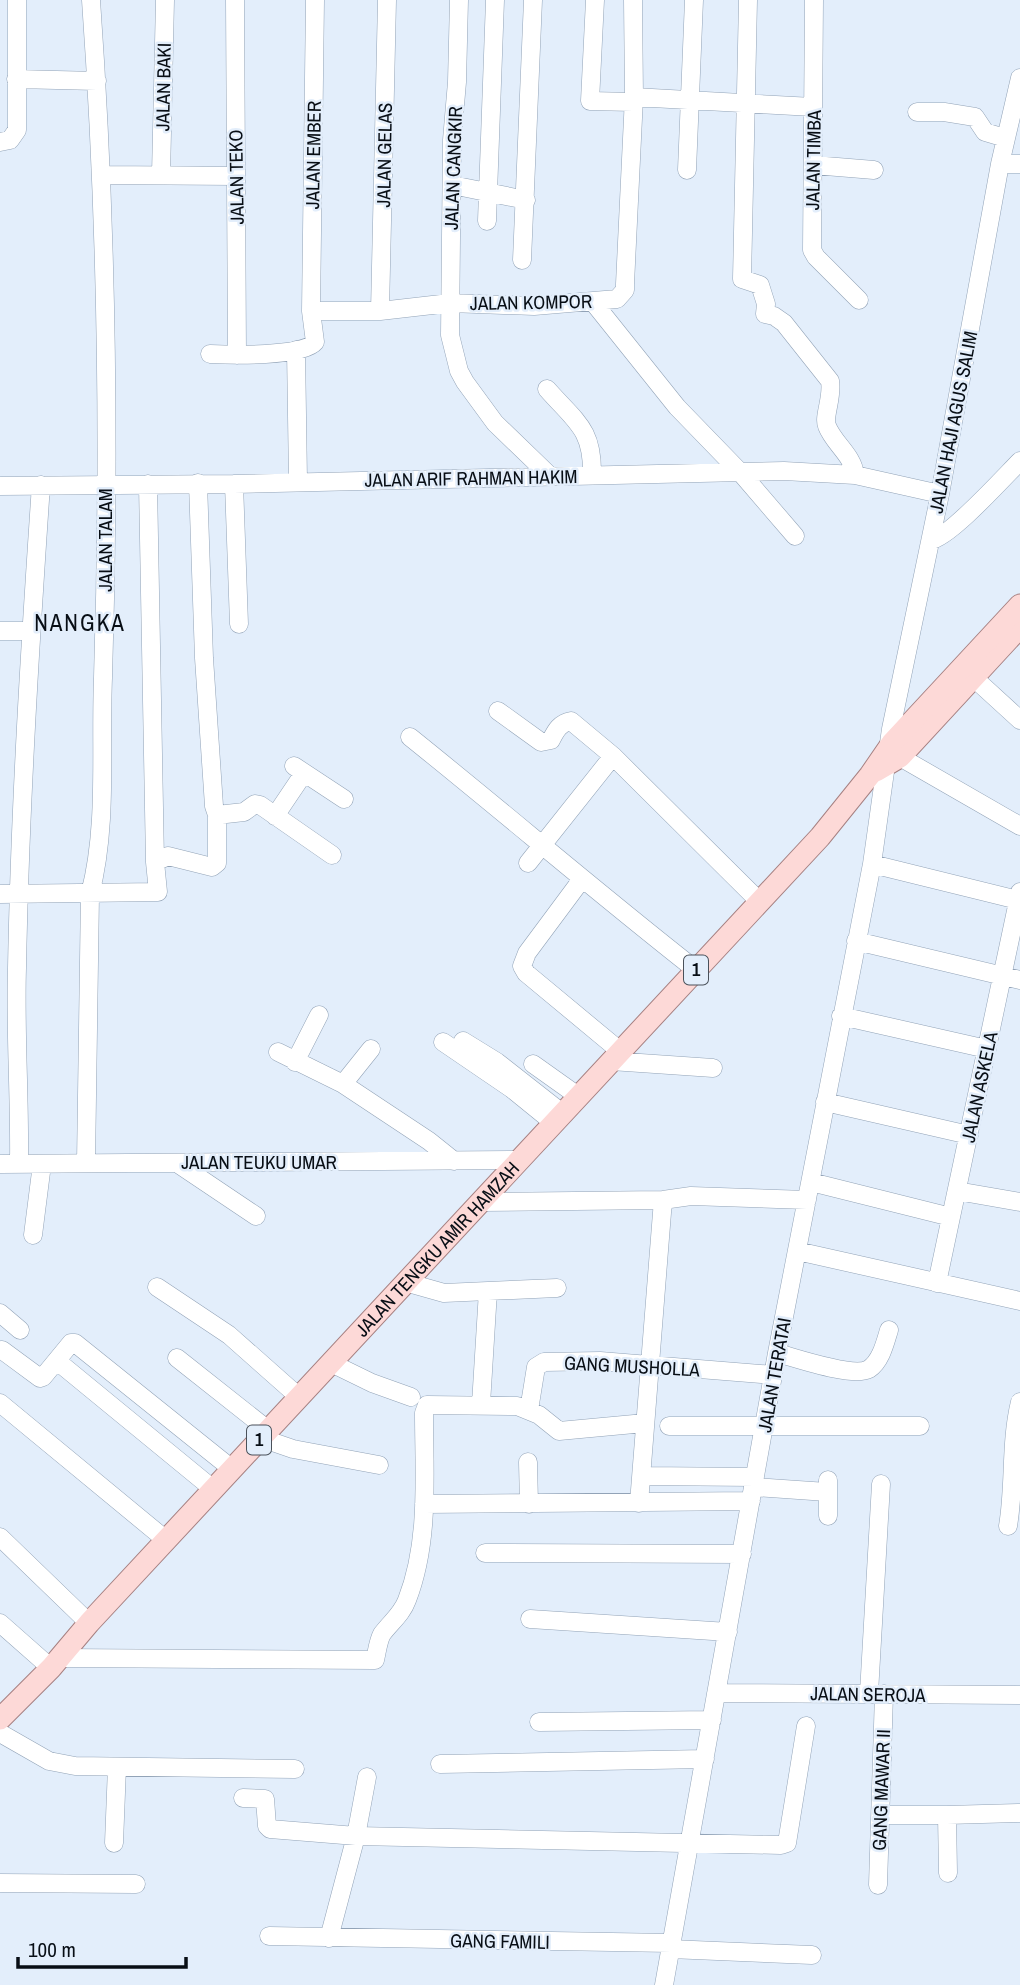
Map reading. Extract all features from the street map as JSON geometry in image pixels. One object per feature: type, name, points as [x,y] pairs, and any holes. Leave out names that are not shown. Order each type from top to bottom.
[{"type":"main road","name":"JALAN TENGKU AMIR HAMZAH","points":[[2,1712],[56,1663],[89,1623],[820,837],[1020,605]]},
{"type":"main road","name":"JALAN TENGKU AMIR HAMZAH","points":[[886,762],[974,678],[1020,627]]},
{"type":"street","points":[[0,142],[10,139],[17,130],[11,74],[17,0]]},
{"type":"street","name":"JALAN TALAM","points":[[86,1163],[90,894],[97,869],[100,840],[105,485],[101,175],[91,0]]},
{"type":"street","name":"JALAN BAKI","points":[[161,175],[165,0]]},
{"type":"street","name":"JALAN TEKO","points":[[234,0],[237,355]]},
{"type":"street","name":"JALAN EMBER","points":[[296,350],[311,346],[315,342],[311,311],[315,0]]},
{"type":"street","name":"JALAN GELAS","points":[[380,311],[387,0]]},
{"type":"street","name":"JALAN CANGKIR","points":[[458,0],[450,335],[459,371],[465,382],[495,423],[550,476]]},
{"type":"street","points":[[487,220],[495,0]]},
{"type":"street","points":[[522,260],[533,0]]},
{"type":"street","points":[[595,0],[590,101],[690,99],[813,107]]},
{"type":"street","name":"JALAN KOMPOR","points":[[311,311],[380,311],[450,303],[534,306],[617,299],[625,290],[633,99],[633,0]]},
{"type":"street","points":[[687,170],[694,0]]},
{"type":"street","points":[[748,0],[743,279],[760,285],[766,304],[765,314],[784,323],[830,381],[832,392],[826,418],[827,426],[854,466],[855,475]]},
{"type":"street","name":"JALAN TIMBA","points":[[814,0],[811,250],[859,300]]},
{"type":"street","points":[[11,74],[97,80]]},
{"type":"street","name":"JALAN HAJI AGUS SALIM","points":[[886,762],[940,494],[1005,138],[1016,105],[1020,78]]},
{"type":"street","points":[[918,112],[944,111],[975,117],[985,132],[1005,138]]},
{"type":"street","points":[[813,164],[874,170]]},
{"type":"street","points":[[1000,164],[1020,164]]},
{"type":"street","points":[[101,175],[236,176]]},
{"type":"street","points":[[452,185],[526,200]]},
{"type":"street","points":[[593,302],[677,407],[740,472],[795,536]]},
{"type":"street","points":[[210,354],[237,355],[296,350],[298,481]]},
{"type":"street","points":[[547,389],[586,433],[592,457],[592,475]]},
{"type":"street","points":[[930,540],[951,528],[1020,461]]},
{"type":"street","name":"JALAN ARIF RAHMAN HAKIM","points":[[0,486],[818,472],[855,475],[940,494]]},
{"type":"street","points":[[155,862],[168,856],[212,867],[216,863],[217,815],[214,806],[204,658],[198,483]]},
{"type":"street","points":[[0,894],[158,892],[155,862],[148,484]]},
{"type":"street","points":[[234,484],[239,624]]},
{"type":"street","points":[[19,1164],[20,1098],[8,968],[20,894],[31,631],[41,485]]},
{"type":"street","points":[[0,631],[31,631]]},
{"type":"street","points":[[974,678],[1020,720]]},
{"type":"street","points":[[498,711],[541,742],[551,740],[558,727],[571,721],[613,756],[760,902]]},
{"type":"street","points":[[410,737],[696,970]]},
{"type":"street","points":[[528,863],[613,756]]},
{"type":"street","points":[[886,762],[1020,825]]},
{"type":"street","name":"JALAN TERATAI","points":[[664,1985],[777,1353],[872,864],[886,762]]},
{"type":"street","points":[[275,816],[299,769],[344,799]]},
{"type":"street","points":[[217,815],[244,812],[255,804],[332,855]]},
{"type":"street","points":[[872,864],[1019,896]]},
{"type":"street","points":[[582,879],[524,958],[522,966],[526,973],[616,1056],[713,1068]]},
{"type":"street","name":"JALAN ASKELA","points":[[937,1283],[987,1049],[1012,978],[1019,896]]},
{"type":"street","points":[[856,941],[1012,978]]},
{"type":"street","points":[[295,1062],[319,1015]]},
{"type":"street","points":[[841,1016],[987,1049]]},
{"type":"street","points":[[463,1041],[497,1062],[558,1118]]},
{"type":"street","points":[[443,1042],[558,1118]]},
{"type":"street","points":[[343,1084],[371,1049]]},
{"type":"street","points":[[278,1052],[343,1084],[454,1161]]},
{"type":"street","points":[[534,1064],[578,1096]]},
{"type":"street","points":[[825,1102],[969,1135]]},
{"type":"street","name":"JALAN TEUKU UMAR","points":[[0,1164],[518,1160]]},
{"type":"street","points":[[177,1163],[256,1216]]},
{"type":"street","points":[[33,1235],[42,1164]]},
{"type":"street","points":[[811,1182],[951,1217]]},
{"type":"street","points":[[957,1191],[1020,1202]]},
{"type":"street","points":[[480,1202],[663,1200],[691,1196],[807,1200]]},
{"type":"street","points":[[639,1503],[663,1200]]},
{"type":"street","points":[[797,1251],[1020,1301]]},
{"type":"street","points":[[405,1282],[444,1293],[557,1288]]},
{"type":"street","points":[[157,1287],[229,1335],[299,1397]]},
{"type":"street","points":[[481,1404],[488,1291]]},
{"type":"street","points":[[0,1313],[20,1330]]},
{"type":"street","points":[[777,1353],[850,1371],[863,1371],[871,1367],[880,1356],[889,1330]]},
{"type":"street","points":[[2,1350],[40,1378],[71,1343],[75,1343],[232,1469]]},
{"type":"street","points":[[177,1358],[265,1434],[293,1449],[379,1465]]},
{"type":"street","points":[[57,1361],[213,1489]]},
{"type":"street","name":"GANG MUSHOLLA","points":[[529,1410],[536,1367],[540,1364],[600,1361],[773,1375]]},
{"type":"street","points":[[331,1363],[372,1383],[411,1397]]},
{"type":"street","points":[[1008,1526],[1016,1464],[1015,1422],[1020,1402]]},
{"type":"street","points":[[0,1403],[166,1540]]},
{"type":"street","points":[[0,1623],[56,1663],[375,1660],[381,1636],[407,1601],[421,1552],[425,1407],[430,1404],[517,1406],[529,1410],[559,1430],[645,1423]]},
{"type":"street","points":[[669,1426],[920,1426]]},
{"type":"street","points":[[528,1462],[529,1504]]},
{"type":"street","points":[[642,1476],[753,1489]]},
{"type":"street","name":"GANG MAWAR II","points":[[878,1885],[881,1815],[877,1694],[881,1485]]},
{"type":"street","points":[[424,1504],[639,1503],[753,1489],[828,1486],[828,1516]]},
{"type":"street","points":[[0,1537],[89,1623]]},
{"type":"street","points":[[485,1553],[742,1554]]},
{"type":"street","points":[[530,1619],[728,1632]]},
{"type":"street","name":"JALAN SEROJA","points":[[716,1693],[1020,1695]]},
{"type":"street","points":[[539,1722],[712,1720]]},
{"type":"street","points":[[243,1798],[265,1799],[267,1826],[270,1829],[356,1836],[781,1845],[787,1843],[806,1726]]},
{"type":"street","points":[[0,1733],[58,1764],[295,1769]]},
{"type":"street","points":[[440,1764],[705,1759]]},
{"type":"street","points":[[114,1843],[117,1767]]},
{"type":"street","points":[[329,1938],[356,1836],[367,1777]]},
{"type":"street","points":[[881,1815],[1020,1813]]},
{"type":"street","points":[[947,1815],[948,1872]]},
{"type":"street","points":[[0,1883],[136,1884]]},
{"type":"street","name":"GANG FAMILI","points":[[269,1936],[671,1946],[812,1955]]},
{"type":"district","name":"NANGKA","points":[[80,623]]}]
